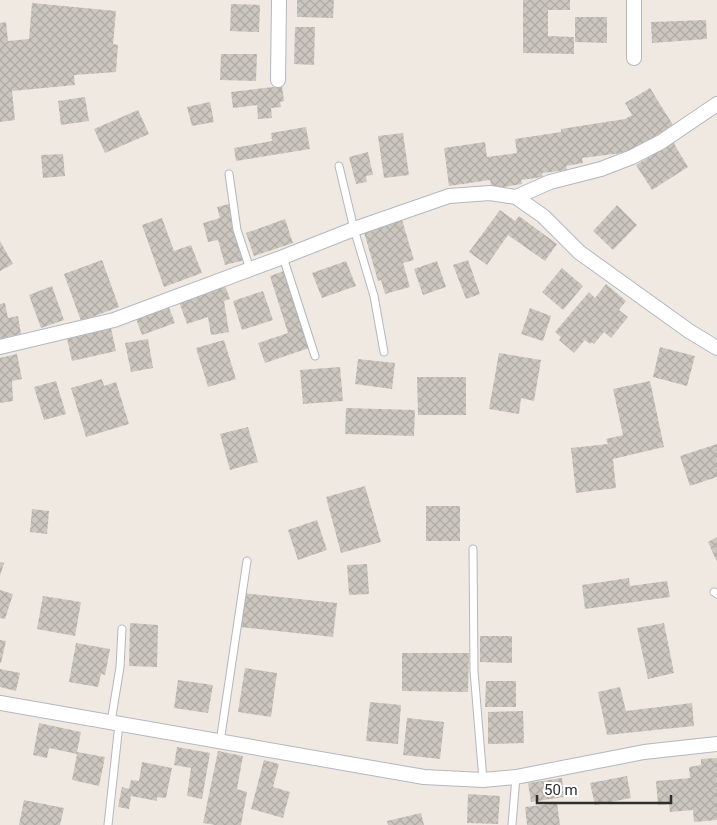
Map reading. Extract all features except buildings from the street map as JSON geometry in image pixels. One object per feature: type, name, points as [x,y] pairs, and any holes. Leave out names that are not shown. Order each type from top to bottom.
[{"type":"street","points":[[278,80],[280,0]]},
{"type":"street","points":[[634,0],[634,58]]},
{"type":"street","points":[[516,197],[550,182],[601,169],[632,157],[661,142],[717,104]]},
{"type":"street","points":[[0,347],[114,320],[354,229],[450,196],[490,193],[516,197],[543,216],[579,252],[689,331],[717,348]]},
{"type":"street","points":[[0,703],[424,777],[483,780],[516,777],[644,752],[717,744]]},
{"type":"lane","points":[[339,166],[354,229],[374,296],[384,352]]},
{"type":"lane","points":[[229,174],[237,230],[250,270]]},
{"type":"lane","points":[[283,257],[315,356]]},
{"type":"lane","points":[[473,550],[474,671],[483,780]]},
{"type":"lane","points":[[220,742],[247,561]]},
{"type":"lane","points":[[108,825],[122,629]]},
{"type":"lane","points":[[512,825],[516,777]]}]
